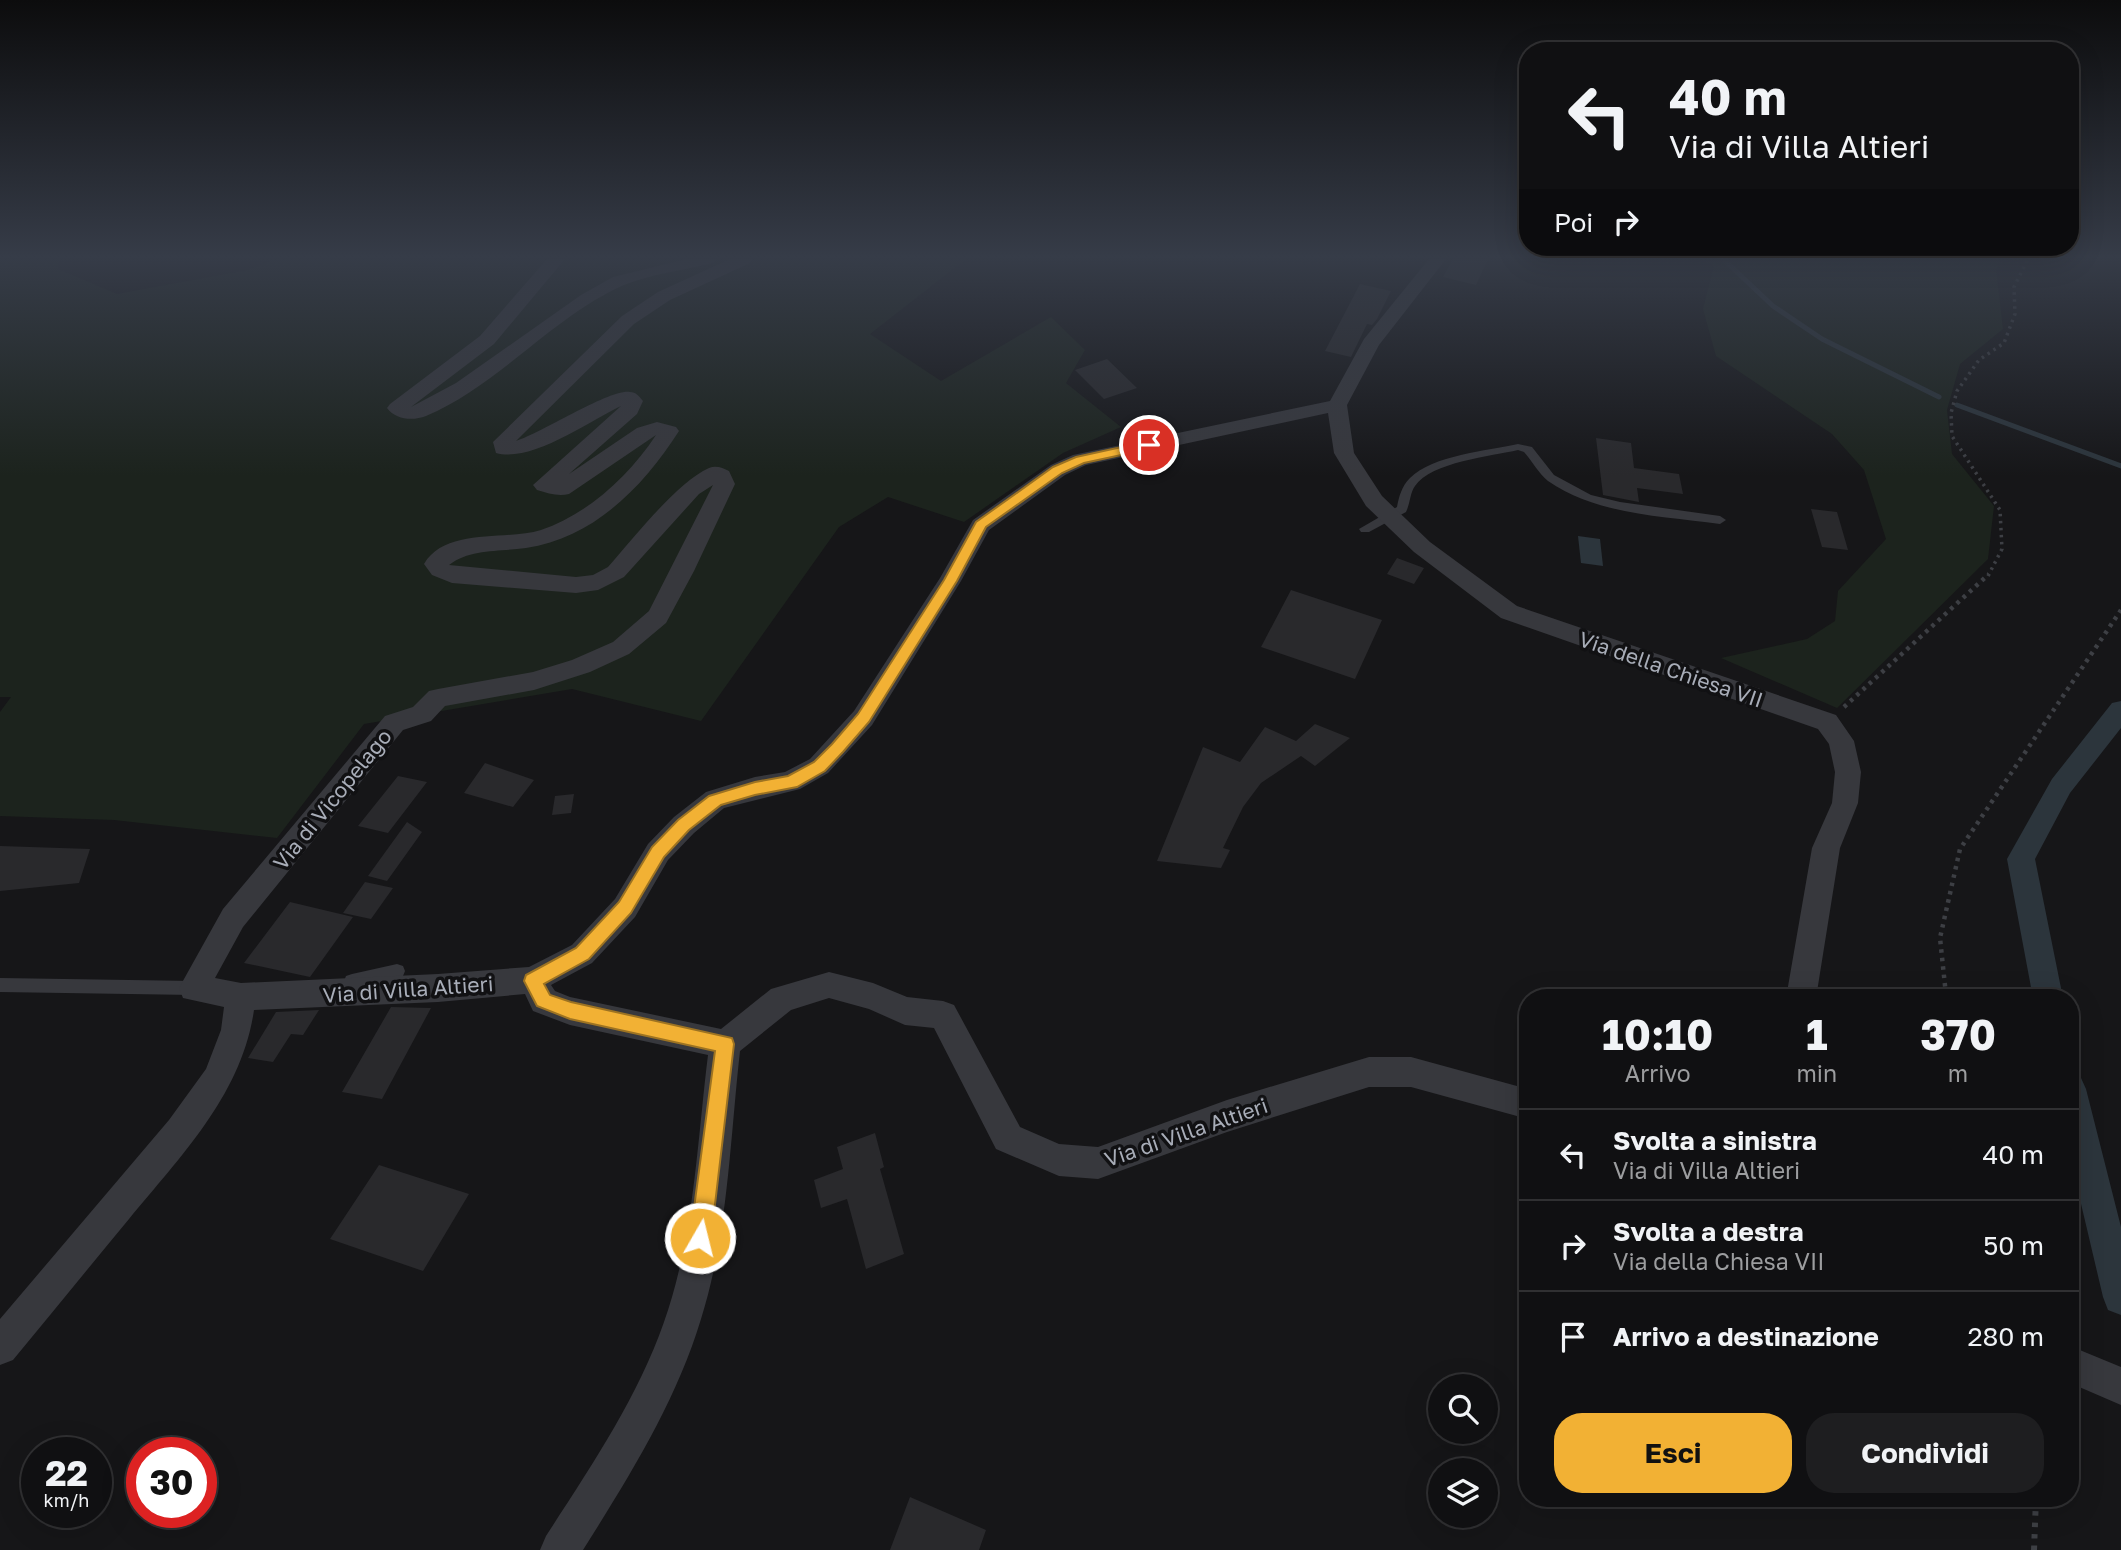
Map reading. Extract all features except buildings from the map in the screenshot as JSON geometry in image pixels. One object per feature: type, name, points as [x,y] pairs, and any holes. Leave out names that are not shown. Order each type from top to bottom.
[{"type":"street","points":[[494,331],[487,340],[397,408],[406,413],[419,412],[463,387],[541,331]]},
{"type":"street","name":"Via di Vicopelago","points":[[194,988],[233,918],[394,723],[422,714],[438,698],[534,681],[581,666],[621,648],[658,617],[724,484],[722,476],[716,473],[692,489],[616,572],[598,582],[576,585],[452,575],[440,570],[435,564],[456,548],[542,538],[567,527],[621,489],[659,449],[669,430],[657,428],[643,432],[562,489],[544,485],[630,410],[633,401],[628,397],[611,402],[524,446],[503,449],[503,442],[616,331]]},
{"type":"street","points":[[560,1550],[643,1413],[666,1365],[693,1284],[725,1044],[570,1011],[544,1000],[533,981],[582,954],[625,908],[658,852],[684,825],[715,800],[755,788],[792,782],[829,757],[863,718],[950,581],[981,525],[1058,470],[1080,460],[1337,405],[1371,343],[1380,331]]},
{"type":"street","name":"Via della Chiesa VII","points":[[1337,405],[1345,453],[1374,501],[1422,547],[1509,612],[1827,722]]},
{"type":"street","points":[[1802,989],[1826,848],[1845,803],[1848,772],[1841,741],[1827,722]]},
{"type":"street","name":"Via di Villa Altieri","points":[[241,997],[323,995],[533,981]]},
{"type":"street","name":"Via di Villa Altieri","points":[[725,1044],[782,999],[829,985],[873,997],[905,1011],[943,1015],[1008,1138],[1059,1160],[1098,1163],[1227,1116],[1369,1072],[1411,1072],[1519,1102]]},
{"type":"street","points":[[0,1348],[181,1131],[218,1078],[236,1030],[241,997],[194,988]]},
{"type":"street","points":[[2079,1368],[2121,1386]]},
{"type":"lane","points":[[1365,530],[1402,509],[1406,491],[1417,476],[1443,465],[1518,447],[1528,449],[1550,477],[1587,498],[1620,506],[1720,520]]},
{"type":"lane","points":[[323,995],[339,984],[397,971]]},
{"type":"lane","points":[[0,985],[194,988]]},
{"type":"path","points":[[1827,722],[1986,579],[2002,549],[2000,510],[1952,436],[1951,413],[1957,391],[1979,360],[2004,343],[2008,331]]},
{"type":"path","points":[[1946,989],[1940,938],[1960,849],[2121,610]]},
{"type":"path","points":[[2034,1550],[2036,1507]]},
{"type":"shaded area","points":[[0,331],[873,331],[870,334],[941,381],[1026,331],[1066,331],[1085,350],[1066,383],[1121,427],[1063,453],[964,522],[888,497],[839,527],[701,721],[572,689],[364,724],[277,838],[114,820],[0,816],[0,712],[11,697],[0,697]]},
{"type":"shaded area","points":[[1709,331],[2000,331],[1960,364],[1947,410],[1952,454],[1994,506],[1988,559],[1837,708],[1721,658],[1807,639],[1835,621],[1838,591],[1886,539],[1864,470],[1832,434],[1716,356]]},
{"type":"shaded area","points":[[1578,536],[1600,539],[1603,566],[1581,563]]},
{"type":"waterway","points":[[1811,331],[1939,397]]},
{"type":"waterway","points":[[1957,405],[2121,466]]},
{"type":"waterway","points":[[2046,989],[2021,859],[2061,786],[2121,710]]},
{"type":"waterway","points":[[2079,1126],[2121,1297]]},
{"type":"route","points":[[700,1238],[725,1044],[570,1011],[544,1000],[533,981],[582,954],[625,908],[658,852],[684,825],[715,800],[755,788],[792,782],[819,766],[838,748],[863,718],[950,581],[981,525],[1058,470],[1080,460],[1149,445]]}]
